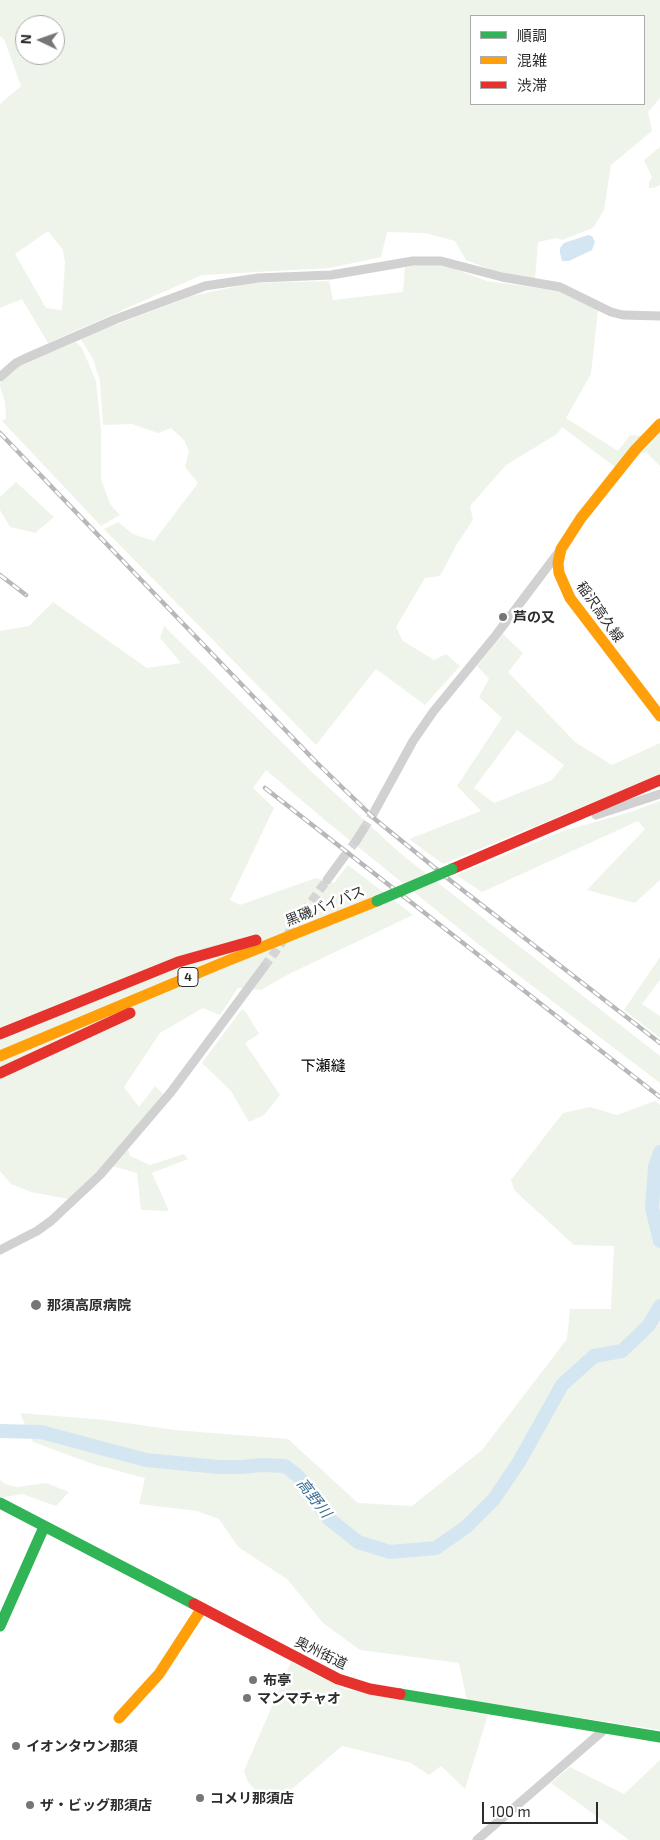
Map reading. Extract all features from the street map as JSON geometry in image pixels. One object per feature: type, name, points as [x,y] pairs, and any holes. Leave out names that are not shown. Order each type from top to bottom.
[{"type":"main road","name":"稲沢高久線","points":[[660,424],[636,449],[581,518],[561,548],[558,563],[559,573],[570,598],[660,716]]},
{"type":"main road","name":"黒磯バイパス","points":[[0,1056],[222,962],[377,901],[660,780]]},
{"type":"main road","name":"4","points":[[0,1034],[178,962],[315,926]]},
{"type":"main road","name":"4","points":[[0,1073],[153,1002],[186,985],[222,962]]},
{"type":"main road","name":"奥州街道","points":[[0,1503],[320,1670],[354,1684],[370,1689],[660,1738]]},
{"type":"main road","points":[[0,1626],[44,1527]]},
{"type":"main road","points":[[118,1718],[159,1674],[202,1608]]},
{"type":"street","points":[[0,377],[16,364],[42,351],[116,319],[205,286],[258,278],[331,275],[413,261],[441,261],[502,277],[560,287],[611,312],[622,315],[660,316]]},
{"type":"street","points":[[373,814],[429,718],[496,636],[561,548]]},
{"type":"street","points":[[552,826],[660,794]]},
{"type":"street","points":[[356,841],[363,830]]},
{"type":"street","points":[[327,880],[343,858]]},
{"type":"street","points":[[0,1250],[52,1221],[100,1175],[171,1092],[264,967]]},
{"type":"street","points":[[477,1840],[604,1729]]},
{"type":"shaded area","points":[[0,0],[660,0],[660,98],[648,112],[652,131],[611,165],[604,210],[593,228],[562,240],[557,238],[538,242],[535,279],[494,271],[466,260],[455,241],[425,233],[387,232],[381,257],[330,268],[202,275],[48,343],[22,299],[0,308],[0,104],[21,86],[4,39],[0,36]],"holes":[[[48,231],[63,250],[65,263],[62,310],[46,308],[15,254]]]},
{"type":"shaded area","points":[[660,147],[660,185],[649,188],[649,182],[652,177],[644,160]]},
{"type":"shaded area","points":[[430,264],[452,268],[487,281],[560,291],[598,310],[591,374],[566,418],[618,451],[630,435],[652,437],[660,432],[660,466],[646,452],[619,462],[615,467],[562,427],[557,434],[506,465],[470,506],[473,520],[457,544],[440,576],[425,578],[396,627],[403,641],[434,660],[446,654],[460,666],[425,705],[376,669],[316,745],[104,529],[118,522],[133,534],[154,541],[198,483],[185,467],[189,451],[184,440],[171,428],[158,433],[132,424],[103,425],[100,381],[93,359],[80,338],[192,296],[251,283],[329,281],[333,300],[403,292],[405,267]]},
{"type":"shaded area","points":[[76,342],[82,348],[96,381],[101,430],[101,479],[110,504],[120,515],[101,526],[2,421],[6,418],[5,402],[0,386],[1,380],[17,366]]},
{"type":"shaded area","points":[[16,482],[54,517],[35,533],[10,527],[0,510],[0,497]]},
{"type":"shaded area","points":[[53,602],[147,668],[181,663],[160,638],[164,626],[313,773],[401,854],[660,1056],[660,1083],[493,956],[266,770],[253,788],[274,808],[230,900],[240,905],[316,878],[334,883],[348,865],[413,915],[289,974],[261,990],[238,988],[220,1015],[203,1008],[160,1033],[124,1087],[139,1107],[155,1086],[163,1094],[125,1140],[130,1156],[150,1165],[184,1154],[188,1159],[152,1173],[169,1211],[141,1210],[137,1173],[105,1164],[68,1199],[31,1192],[11,1184],[0,1171],[0,631],[29,626]]},
{"type":"shaded area","points":[[503,634],[523,653],[508,672],[575,742],[612,765],[660,743],[660,775],[443,864],[409,839],[481,811],[457,786],[502,718],[479,697],[489,679],[477,666]],"holes":[[[517,730],[564,765],[552,780],[494,803],[474,788]]]},
{"type":"shaded area","points":[[660,801],[660,880],[635,903],[587,890],[645,829],[638,821],[482,892],[456,875],[563,831],[631,812]]},
{"type":"shaded area","points":[[660,957],[660,980],[642,1004],[660,1016],[660,1038],[624,1010]]},
{"type":"shaded area","points":[[242,1009],[246,1012],[259,1034],[245,1043],[280,1095],[264,1115],[249,1122],[231,1091],[202,1063]]},
{"type":"shaded area","points":[[655,1101],[660,1105],[660,1730],[467,1700],[459,1663],[360,1650],[323,1623],[287,1579],[238,1547],[219,1519],[197,1511],[139,1504],[145,1478],[96,1465],[33,1442],[20,1413],[105,1420],[175,1430],[288,1439],[358,1503],[412,1506],[482,1450],[567,1339],[570,1309],[611,1309],[614,1246],[574,1245],[514,1190],[511,1180],[563,1113],[590,1107],[617,1115]]},
{"type":"shaded area","points":[[0,1480],[5,1484],[17,1487],[46,1483],[69,1492],[56,1506],[22,1494],[0,1498]]},
{"type":"shaded area","points":[[291,1662],[345,1689],[488,1715],[465,1789],[441,1766],[429,1775],[411,1763],[342,1746],[271,1807],[248,1782],[244,1771]]},
{"type":"shaded area","points":[[660,1760],[660,1840],[629,1840],[551,1783],[570,1767],[624,1794]]},
{"type":"water","points":[[588,235],[592,236],[595,242],[592,250],[569,261],[562,261],[560,248],[564,243]]},
{"type":"waterway","name":"高野川","points":[[660,1152],[655,1167],[652,1208],[660,1241]]},
{"type":"waterway","name":"高野川","points":[[0,1431],[41,1432],[146,1460],[219,1467],[285,1466],[298,1476],[328,1518],[358,1542],[390,1552],[436,1548],[466,1527],[494,1499],[519,1462],[562,1385],[594,1356],[622,1351],[649,1325],[660,1306]]},
{"type":"tunnel","points":[[363,830],[373,814]]},
{"type":"tunnel","points":[[343,858],[356,841]]},
{"type":"tunnel","points":[[264,967],[327,880]]},
{"type":"railway","points":[[0,433],[317,763],[376,820],[451,881],[660,1043]]},
{"type":"railway","points":[[0,575],[26,595]]},
{"type":"railway","points":[[265,788],[660,1097]]},
{"type":"traffic: fast","points":[[377,901],[452,869]]},
{"type":"traffic: fast","points":[[0,1503],[194,1604]]},
{"type":"traffic: fast","points":[[0,1626],[44,1527]]},
{"type":"traffic: fast","points":[[400,1694],[660,1737]]},
{"type":"traffic: slow","points":[[660,424],[636,449],[581,518],[561,549],[558,563],[559,573],[570,598],[660,716]]},
{"type":"traffic: slow","points":[[0,1056],[222,963],[377,901]]},
{"type":"traffic: slow","points":[[119,1718],[159,1674],[202,1608]]},
{"type":"traffic: jam","points":[[452,869],[660,780]]},
{"type":"traffic: jam","points":[[0,1034],[178,962],[256,940]]},
{"type":"traffic: jam","points":[[0,1073],[130,1013]]},
{"type":"traffic: jam","points":[[194,1604],[338,1679],[370,1689],[400,1694]]},
{"type":"place","name":"芦の又","points":[[503,617]]},
{"type":"place","name":"那須高原病院","points":[[36,1305]]},
{"type":"place","name":"布亭","points":[[253,1680]]},
{"type":"place","name":"マンマチャオ","points":[[247,1698]]},
{"type":"place","name":"イオンタウン那須","points":[[16,1746]]},
{"type":"place","name":"コメリ那須店","points":[[200,1798]]},
{"type":"place","name":"ザ・ビッグ那須店","points":[[30,1805]]},
{"type":"district","name":"下瀬縫","points":[[323,1066]]}]
